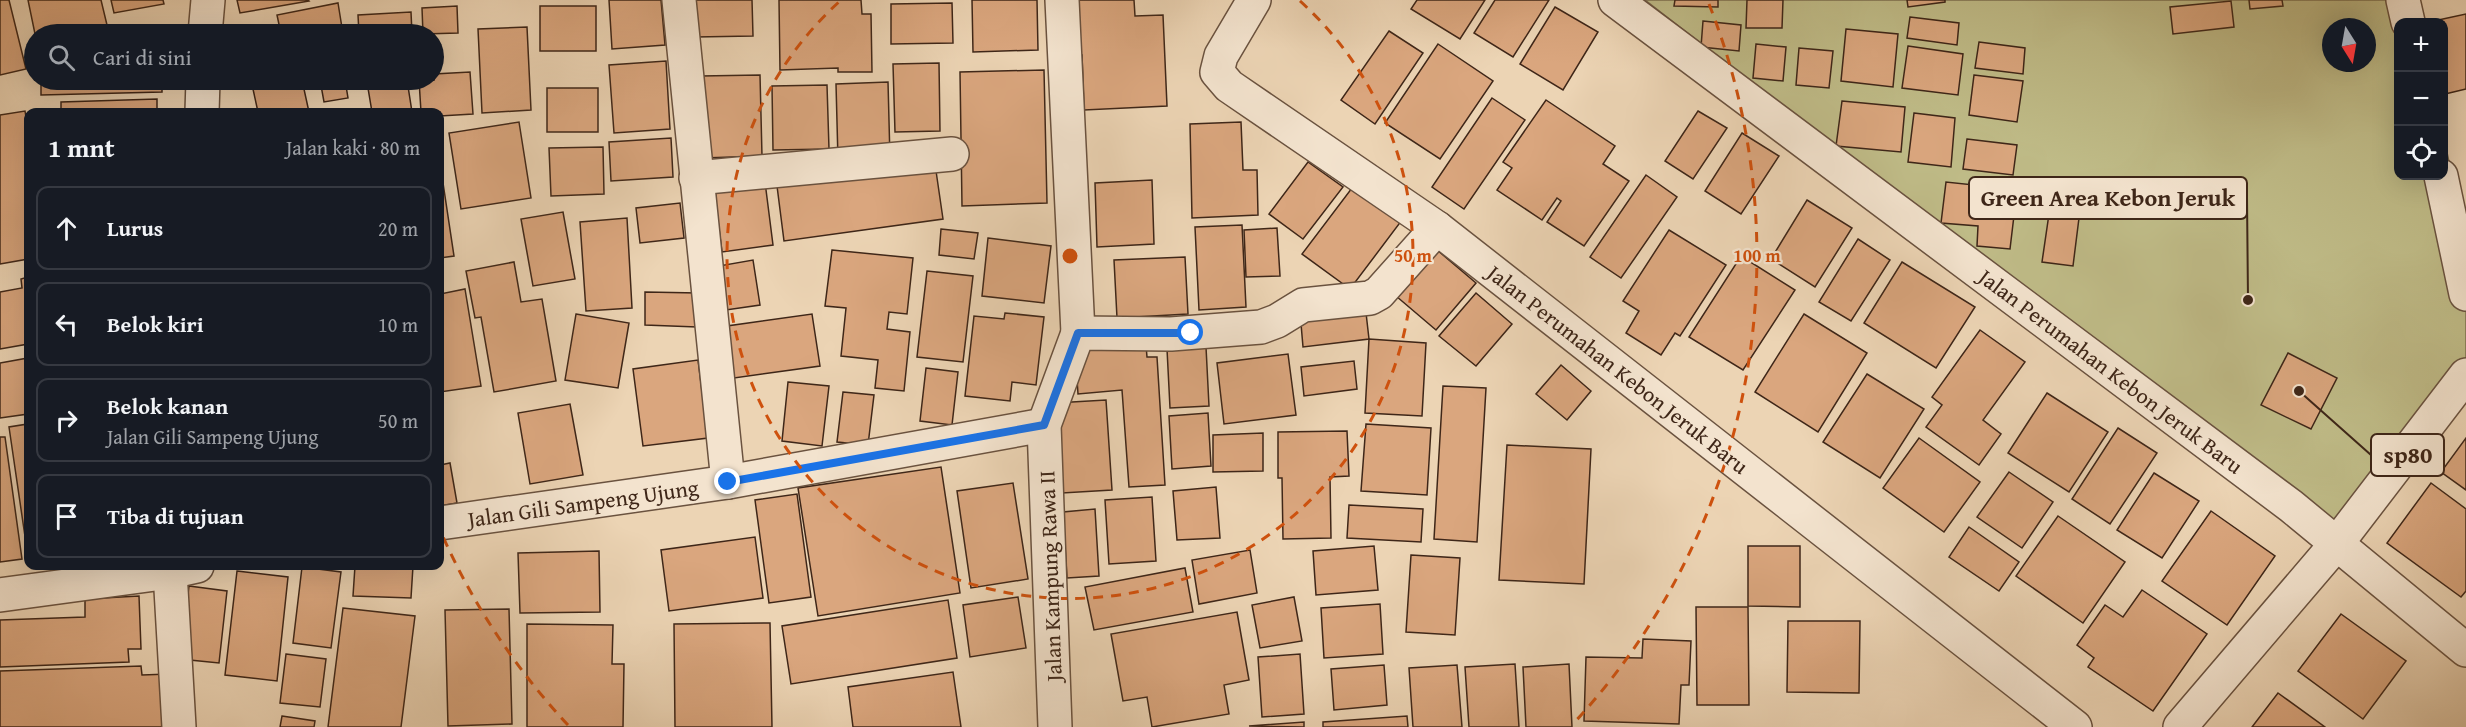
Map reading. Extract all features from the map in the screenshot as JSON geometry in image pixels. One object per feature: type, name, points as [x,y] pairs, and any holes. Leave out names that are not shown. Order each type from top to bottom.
[{"type":"street","points":[[206,24],[208,0]]},
{"type":"street","points":[[679,0],[728,482]]},
{"type":"street","points":[[1044,425],[1078,333],[1062,0]]},
{"type":"street","name":"Jalan Perumahan Kebon Jeruk Baru","points":[[1254,0],[1221,56],[1217,72],[1242,96],[1437,228],[2076,727]]},
{"type":"street","points":[[2403,0],[2407,18]]},
{"type":"street","name":"Jalan Perumahan Kebon Jeruk Baru","points":[[1623,2],[2338,542],[2466,650]]},
{"type":"street","points":[[202,108],[203,90]]},
{"type":"street","points":[[696,178],[952,154]]},
{"type":"street","points":[[2441,180],[2466,294]]},
{"type":"street","points":[[1078,333],[1171,334],[1262,327],[1303,305],[1370,298],[1379,293],[1437,228]]},
{"type":"street","points":[[2180,727],[2338,542],[2466,375]]},
{"type":"street","name":"Jalan Gili Sampeng Ujung","points":[[444,522],[728,482],[1044,425]]},
{"type":"street","name":"Jalan Kampung Rawa II","points":[[1044,425],[1055,727]]},
{"type":"street","points":[[0,595],[176,570]]},
{"type":"street","points":[[179,727],[183,570]]},
{"type":"shaded area","points":[[1645,0],[2412,0],[2401,18],[2394,18],[2394,180],[2448,180],[2448,157],[2466,239],[2466,361],[2329,532]]},
{"type":"building","points":[[0,0],[9,0],[24,61],[24,69],[0,75]]},
{"type":"building","points":[[28,0],[101,0],[107,24],[33,24]]},
{"type":"building","points":[[111,0],[163,0],[164,4],[114,13]]},
{"type":"building","points":[[237,0],[308,0],[309,1],[240,13]]},
{"type":"building","points":[[609,0],[661,0],[665,45],[612,49]]},
{"type":"building","points":[[694,0],[752,0],[753,36],[695,37]]},
{"type":"building","points":[[779,0],[861,0],[862,14],[871,14],[872,72],[838,72],[838,68],[780,70]]},
{"type":"building","points":[[972,0],[1037,0],[1038,50],[973,52]]},
{"type":"building","points":[[1065,0],[1134,0],[1135,16],[1163,15],[1167,106],[1084,110],[1082,55],[1079,55]]},
{"type":"building","points":[[1417,0],[1485,0],[1460,39],[1411,9]]},
{"type":"building","points":[[1495,0],[1549,0],[1513,57],[1474,33]]},
{"type":"building","points":[[1675,0],[1718,0],[1718,7],[1674,6]]},
{"type":"building","points":[[1747,0],[1783,0],[1782,28],[1746,28]]},
{"type":"building","points":[[1907,0],[1945,0],[1945,2],[1908,7]]},
{"type":"building","points":[[2249,0],[2282,0],[2283,6],[2250,9]]},
{"type":"building","points":[[2231,1],[2234,27],[2173,34],[2170,7]]},
{"type":"building","points":[[338,3],[341,24],[279,24],[277,15]]},
{"type":"building","points":[[952,3],[953,43],[891,44],[891,4]]},
{"type":"building","points":[[457,6],[458,33],[444,33],[444,24],[423,24],[422,8]]},
{"type":"building","points":[[540,6],[596,6],[596,51],[540,51]]},
{"type":"building","points":[[1555,7],[1598,32],[1563,90],[1520,64]]},
{"type":"building","points":[[411,12],[412,24],[358,24],[358,15]]},
{"type":"building","points":[[2466,14],[2466,89],[2448,93],[2448,18]]},
{"type":"building","points":[[1910,17],[1959,23],[1957,45],[1907,38]]},
{"type":"building","points":[[1703,21],[1741,25],[1739,51],[1701,47]]},
{"type":"building","points":[[527,27],[531,110],[482,113],[478,29]]},
{"type":"building","points":[[1846,29],[1898,34],[1893,87],[1841,81]]},
{"type":"building","points":[[1389,31],[1423,53],[1375,124],[1341,100]]},
{"type":"building","points":[[1979,42],[2025,48],[2023,74],[1975,68]]},
{"type":"building","points":[[1438,44],[1493,81],[1440,159],[1385,123]]},
{"type":"building","points":[[1756,44],[1786,47],[1783,81],[1753,78]]},
{"type":"building","points":[[1908,46],[1963,54],[1958,95],[1902,88]]},
{"type":"building","points":[[1799,48],[1833,51],[1829,88],[1796,85]]},
{"type":"building","points":[[666,61],[670,129],[614,133],[609,65]]},
{"type":"building","points":[[939,63],[940,131],[895,132],[893,64]]},
{"type":"building","points":[[1044,70],[1047,203],[962,206],[960,72]]},
{"type":"building","points":[[470,72],[473,114],[444,116],[444,108],[421,108],[420,90],[444,90],[444,73]]},
{"type":"building","points":[[760,75],[762,156],[703,158],[701,76]]},
{"type":"building","points":[[1974,75],[2023,81],[2017,122],[1969,115]]},
{"type":"building","points":[[888,82],[890,159],[838,160],[836,84]]},
{"type":"building","points":[[827,85],[829,149],[773,150],[772,86]]},
{"type":"building","points":[[547,88],[598,88],[598,132],[547,132]]},
{"type":"building","points":[[41,90],[162,90],[162,92],[41,95]]},
{"type":"building","points":[[253,90],[304,90],[308,108],[257,108]]},
{"type":"building","points":[[322,90],[347,90],[348,98],[324,102]]},
{"type":"building","points":[[368,90],[409,90],[411,108],[371,108]]},
{"type":"building","points":[[1492,98],[1525,120],[1464,209],[1432,187]]},
{"type":"building","points":[[157,99],[157,108],[61,108],[61,102]]},
{"type":"building","points":[[1546,100],[1615,146],[1603,164],[1629,181],[1584,246],[1547,222],[1561,201],[1557,198],[1542,220],[1497,190],[1512,168],[1503,162]]},
{"type":"building","points":[[1842,101],[1905,107],[1901,152],[1836,146]]},
{"type":"building","points":[[24,111],[24,260],[0,264],[0,115]]},
{"type":"building","points":[[1698,111],[1727,128],[1693,179],[1665,161]]},
{"type":"building","points":[[1914,113],[1955,118],[1951,167],[1908,162]]},
{"type":"building","points":[[519,122],[531,198],[461,209],[449,133]]},
{"type":"building","points":[[1241,122],[1243,170],[1257,170],[1258,215],[1192,218],[1190,124]]},
{"type":"building","points":[[1742,133],[1779,156],[1741,214],[1705,191]]},
{"type":"building","points":[[671,138],[673,177],[611,181],[609,142]]},
{"type":"building","points":[[1967,139],[2017,145],[2013,175],[1963,169]]},
{"type":"building","points":[[603,147],[604,194],[551,196],[549,148]]},
{"type":"building","points":[[1308,162],[1343,187],[1303,239],[1269,214]]},
{"type":"building","points":[[935,164],[943,219],[784,241],[777,186]]},
{"type":"building","points":[[1646,175],[1677,197],[1621,278],[1590,257]]},
{"type":"building","points":[[1983,179],[2018,182],[2010,249],[1977,246],[1978,226],[1941,223],[1946,182],[1983,186]]},
{"type":"building","points":[[1152,180],[1154,244],[1097,247],[1095,183]]},
{"type":"building","points":[[765,182],[773,245],[722,252],[714,189]]},
{"type":"building","points":[[1355,184],[1402,220],[1350,289],[1302,254]]},
{"type":"building","points":[[444,190],[454,256],[444,257]]},
{"type":"building","points":[[1807,200],[1852,228],[1815,287],[1771,259]]},
{"type":"building","points":[[680,203],[684,238],[640,243],[636,208]]},
{"type":"building","points":[[563,212],[575,279],[533,286],[521,219]]},
{"type":"building","points":[[2049,214],[2079,218],[2073,266],[2042,262]]},
{"type":"building","points":[[627,218],[632,308],[586,311],[580,222]]},
{"type":"building","points":[[1242,225],[1246,307],[1199,310],[1195,227]]},
{"type":"building","points":[[1277,228],[1280,276],[1246,277],[1244,230]]},
{"type":"building","points":[[941,229],[978,233],[974,259],[939,255]]},
{"type":"building","points":[[1669,230],[1726,265],[1680,336],[1675,333],[1661,355],[1626,333],[1639,311],[1623,301]]},
{"type":"building","points":[[988,238],[1051,246],[1044,303],[982,296]]},
{"type":"building","points":[[1858,239],[1890,260],[1851,321],[1819,302]]},
{"type":"building","points":[[1436,249],[1476,283],[1436,330],[1396,296]]},
{"type":"building","points":[[832,250],[913,258],[907,314],[889,312],[887,329],[910,332],[904,391],[875,388],[878,360],[841,356],[846,308],[825,306]]},
{"type":"building","points":[[1741,256],[1795,290],[1743,370],[1689,337]]},
{"type":"building","points":[[1185,257],[1188,314],[1117,318],[1114,260]]},
{"type":"building","points":[[753,260],[760,305],[719,311],[713,267]]},
{"type":"building","points":[[514,262],[521,302],[542,299],[556,381],[494,392],[481,317],[475,318],[466,271]]},
{"type":"building","points":[[1902,262],[1975,307],[1936,368],[1864,323]]},
{"type":"building","points":[[927,271],[973,276],[963,362],[917,357]]},
{"type":"building","points":[[24,278],[24,345],[0,349],[0,292],[22,288],[21,279]]},
{"type":"building","points":[[465,289],[481,386],[444,391],[444,293]]},
{"type":"building","points":[[645,292],[698,293],[697,327],[645,325]]},
{"type":"building","points":[[1476,293],[1512,324],[1476,366],[1439,336]]},
{"type":"building","points":[[1365,304],[1369,339],[1303,347],[1300,312]]},
{"type":"building","points":[[1005,313],[1044,317],[1036,385],[1012,382],[1010,401],[965,396],[974,316],[1004,319]]},
{"type":"building","points":[[576,314],[629,323],[618,388],[565,380]]},
{"type":"building","points":[[812,314],[820,366],[727,379],[720,327]]},
{"type":"building","points":[[1804,314],[1867,353],[1818,432],[1755,392]]},
{"type":"building","points":[[1980,330],[2025,362],[1983,420],[2001,434],[1979,465],[1926,427],[1942,405],[1932,397]]},
{"type":"building","points":[[1369,339],[1426,343],[1422,416],[1365,413]]},
{"type":"building","points":[[1146,345],[1147,357],[1157,357],[1165,485],[1129,487],[1122,390],[1078,394],[1075,349]]},
{"type":"building","points":[[1206,347],[1209,406],[1170,408],[1167,349]]},
{"type":"building","points":[[2288,353],[2337,378],[2311,429],[2261,405]]},
{"type":"building","points":[[1288,354],[1296,415],[1224,424],[1217,363]]},
{"type":"building","points":[[24,359],[24,415],[0,418],[0,363]]},
{"type":"building","points":[[698,360],[708,438],[643,446],[633,369]]},
{"type":"building","points":[[1354,361],[1357,389],[1304,396],[1301,367]]},
{"type":"building","points":[[1561,365],[1591,391],[1567,420],[1536,394]]},
{"type":"building","points":[[926,368],[958,372],[952,425],[920,421]]},
{"type":"building","points":[[1867,374],[1924,409],[1880,478],[1823,442]]},
{"type":"building","points":[[788,382],[829,386],[822,446],[782,441]]},
{"type":"building","points":[[1443,386],[1486,388],[1477,542],[1434,539]]},
{"type":"building","points":[[843,392],[874,395],[868,445],[837,442]]},
{"type":"building","points":[[2047,393],[2108,432],[2069,492],[2008,453]]},
{"type":"building","points":[[1106,400],[1112,490],[1062,493],[1055,403]]},
{"type":"building","points":[[570,404],[583,475],[530,484],[518,413]]},
{"type":"building","points":[[1208,413],[1211,466],[1172,469],[1169,416]]},
{"type":"building","points":[[1366,424],[1431,428],[1427,495],[1361,491]]},
{"type":"building","points":[[24,425],[24,530],[9,427]]},
{"type":"building","points":[[2118,428],[2157,453],[2110,524],[2072,499]]},
{"type":"building","points":[[1347,431],[1349,476],[1330,477],[1331,538],[1283,539],[1282,478],[1278,478],[1278,432]]},
{"type":"building","points":[[1263,433],[1263,471],[1213,472],[1213,435]]},
{"type":"building","points":[[0,437],[5,437],[22,559],[0,562]]},
{"type":"building","points":[[1919,438],[1980,482],[1944,532],[1883,488]]},
{"type":"building","points":[[2466,438],[2466,490],[2441,472]]},
{"type":"building","points":[[1507,445],[1591,449],[1584,584],[1499,580]]},
{"type":"building","points":[[450,463],[457,503],[444,505],[444,464]]},
{"type":"building","points":[[941,467],[960,593],[818,616],[798,488]]},
{"type":"building","points":[[2009,472],[2053,502],[2022,548],[1977,517]]},
{"type":"building","points":[[2154,473],[2199,501],[2162,558],[2117,530]]},
{"type":"building","points":[[1013,483],[1028,579],[971,588],[957,491]]},
{"type":"building","points":[[2431,483],[2466,509],[2466,591],[2461,597],[2387,543]]},
{"type":"building","points":[[1216,487],[1220,538],[1177,540],[1173,491]]},
{"type":"building","points":[[797,494],[811,597],[769,603],[755,500]]},
{"type":"building","points":[[1152,497],[1156,561],[1109,564],[1105,500]]},
{"type":"building","points":[[1349,505],[1423,509],[1421,542],[1347,538]]},
{"type":"building","points":[[1095,509],[1099,576],[1067,578],[1063,512]]},
{"type":"building","points":[[2211,511],[2275,556],[2227,625],[2162,581]]},
{"type":"building","points":[[2058,516],[2125,562],[2083,623],[2016,576]]},
{"type":"building","points":[[1969,527],[2019,562],[1999,591],[1949,557]]},
{"type":"building","points":[[755,537],[763,598],[669,611],[661,550]]},
{"type":"building","points":[[1374,546],[1378,590],[1316,595],[1313,551]]},
{"type":"building","points":[[1748,546],[1800,546],[1800,607],[1748,606]]},
{"type":"building","points":[[1250,550],[1257,593],[1199,604],[1192,560]]},
{"type":"building","points":[[599,551],[600,612],[520,613],[518,553]]},
{"type":"building","points":[[1411,555],[1460,558],[1455,635],[1406,632]]},
{"type":"building","points":[[1185,568],[1193,612],[1094,630],[1085,587]]},
{"type":"building","points":[[302,570],[341,572],[331,648],[293,643]]},
{"type":"building","points":[[355,570],[413,570],[411,598],[353,596]]},
{"type":"building","points":[[237,571],[288,577],[277,681],[225,675]]},
{"type":"building","points":[[189,586],[227,591],[219,663],[180,659]]},
{"type":"building","points":[[2142,590],[2207,634],[2153,711],[2088,667],[2094,658],[2077,645],[2105,605],[2123,617]]},
{"type":"building","points":[[139,596],[141,649],[128,649],[129,662],[0,667],[0,620],[85,617],[85,599]]},
{"type":"building","points":[[1018,597],[1026,648],[970,657],[963,605]]},
{"type":"building","points":[[1294,597],[1302,641],[1260,648],[1252,605]]},
{"type":"building","points":[[948,600],[957,658],[791,684],[782,626]]},
{"type":"building","points":[[1380,604],[1383,654],[1324,658],[1321,608]]},
{"type":"building","points":[[1696,607],[1748,607],[1749,705],[1697,705]]},
{"type":"building","points":[[343,608],[415,616],[401,727],[328,727]]},
{"type":"building","points":[[509,609],[512,724],[448,726],[445,610]]},
{"type":"building","points":[[1237,612],[1249,680],[1224,685],[1229,714],[1152,727],[1147,697],[1123,701],[1111,634]]},
{"type":"building","points":[[2341,614],[2406,661],[2363,719],[2298,671]]},
{"type":"building","points":[[1788,621],[1860,621],[1859,693],[1787,692]]},
{"type":"building","points":[[770,623],[772,727],[675,727],[674,624]]},
{"type":"building","points":[[527,624],[613,625],[612,664],[624,664],[623,727],[527,727]]},
{"type":"building","points":[[1643,639],[1691,641],[1689,685],[1681,685],[1679,724],[1584,721],[1586,657],[1642,658]]},
{"type":"building","points":[[286,654],[326,659],[320,707],[280,703]]},
{"type":"building","points":[[1300,654],[1304,714],[1262,717],[1258,657]]},
{"type":"building","points":[[1515,664],[1519,727],[1469,727],[1465,667]]},
{"type":"building","points":[[1569,664],[1572,727],[1526,727],[1523,667]]},
{"type":"building","points":[[1384,665],[1387,705],[1334,710],[1331,669]]},
{"type":"building","points":[[1457,665],[1462,727],[1413,727],[1409,668]]},
{"type":"building","points":[[141,666],[142,675],[169,674],[170,727],[0,727],[0,671]]},
{"type":"building","points":[[953,672],[961,727],[853,727],[848,687]]},
{"type":"building","points":[[2278,693],[2325,727],[2252,727]]},
{"type":"building","points":[[282,716],[315,721],[314,727],[280,727]]},
{"type":"building","points":[[1407,716],[1408,727],[1323,727],[1323,722]]},
{"type":"building","points":[[1304,722],[1304,727],[1249,726]]},
{"type":"place","name":"Green Area Kebon Jeruk","points":[[2248,300]]},
{"type":"place","name":"sp80","points":[[2299,391]]},
{"type":"route","points":[[728,482],[1044,425],[1078,333],[1191,333]]}]
